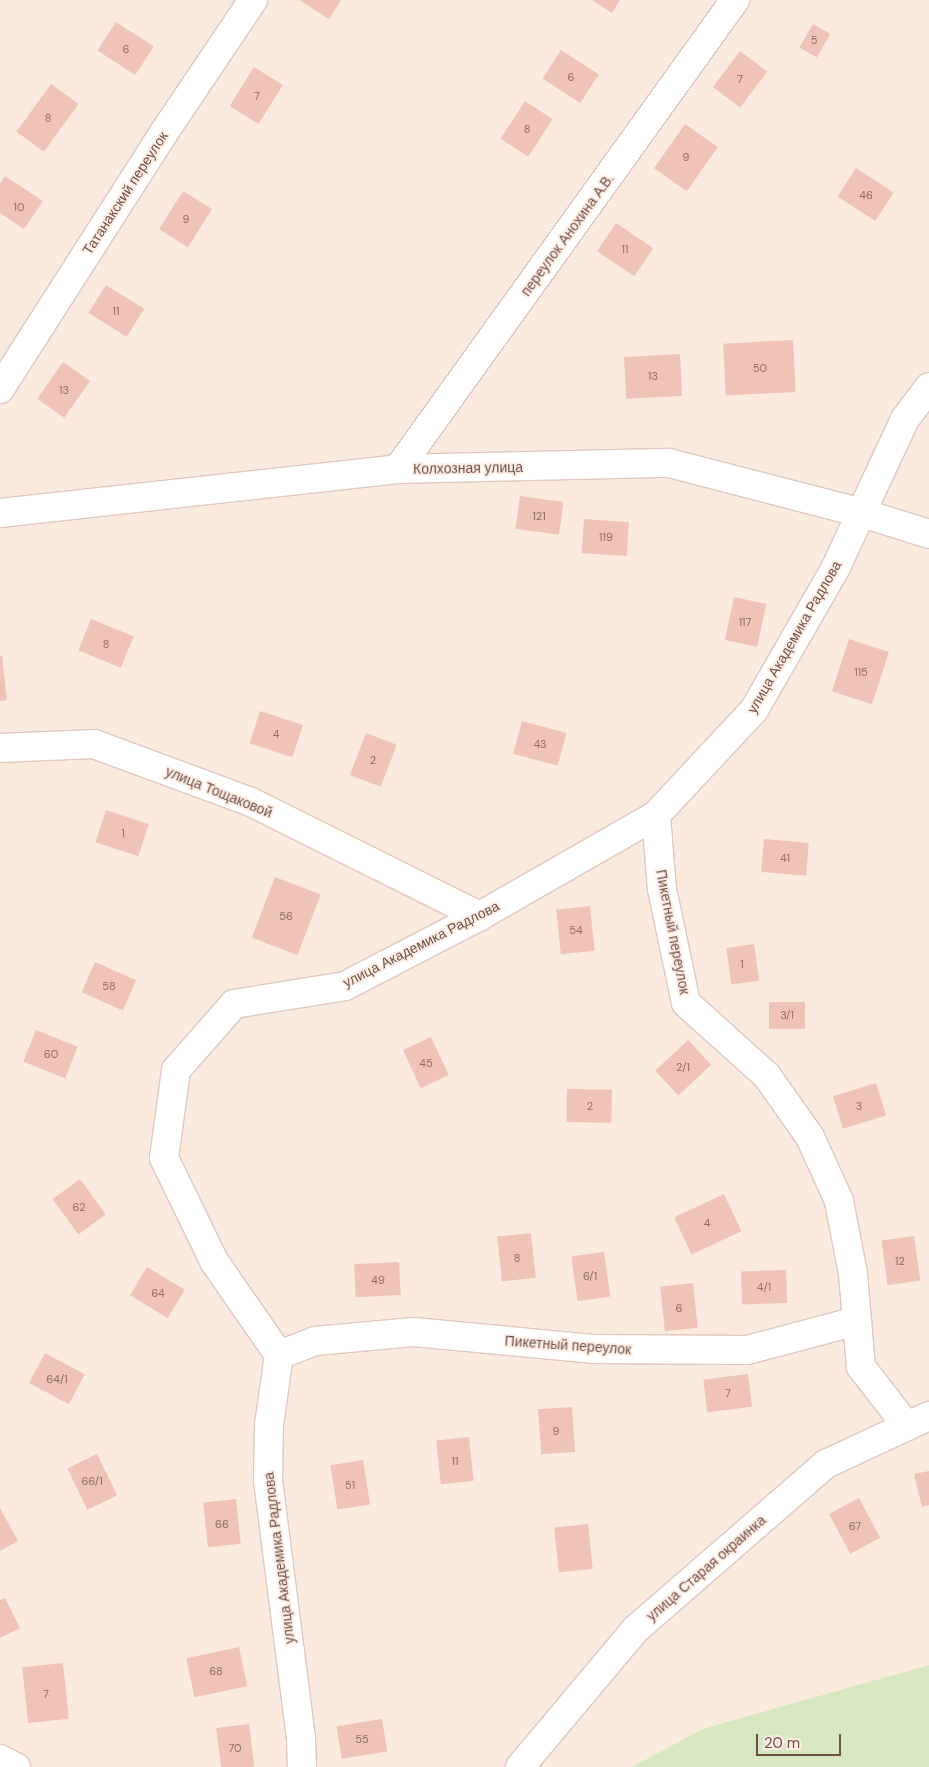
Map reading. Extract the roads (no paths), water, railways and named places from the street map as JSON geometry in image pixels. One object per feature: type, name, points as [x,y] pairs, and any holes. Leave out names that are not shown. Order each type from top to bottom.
[{"type":"street","name":"Татанакский переулок","points":[[0,389],[165,131],[254,0]]},
{"type":"street","name":"переулок Анохина А.В.","points":[[398,470],[735,0]]},
{"type":"street","name":"улица Академика Радлова","points":[[302,1767],[301,1738],[268,1481],[270,1425],[279,1355],[214,1261],[164,1158],[176,1070],[234,1004],[345,986],[480,916],[656,815],[754,710],[836,569],[905,419],[929,387]]},
{"type":"street","name":"Колхозная улица","points":[[0,513],[398,470],[668,464],[862,513],[929,534]]},
{"type":"street","name":"улица Тощаковой","points":[[0,748],[94,744],[251,802],[480,916]]},
{"type":"street","name":"Пикетный переулок","points":[[656,815],[662,889],[686,1002],[767,1076],[810,1137],[839,1201],[853,1274],[861,1367],[918,1421]]},
{"type":"street","name":"Пикетный переулок","points":[[279,1355],[315,1341],[414,1332],[595,1349],[747,1350],[857,1320]]},
{"type":"street","name":"улица Старая окраинка","points":[[520,1767],[636,1629],[826,1464],[918,1421]]},
{"type":"street","points":[[0,1759],[16,1767]]}]
